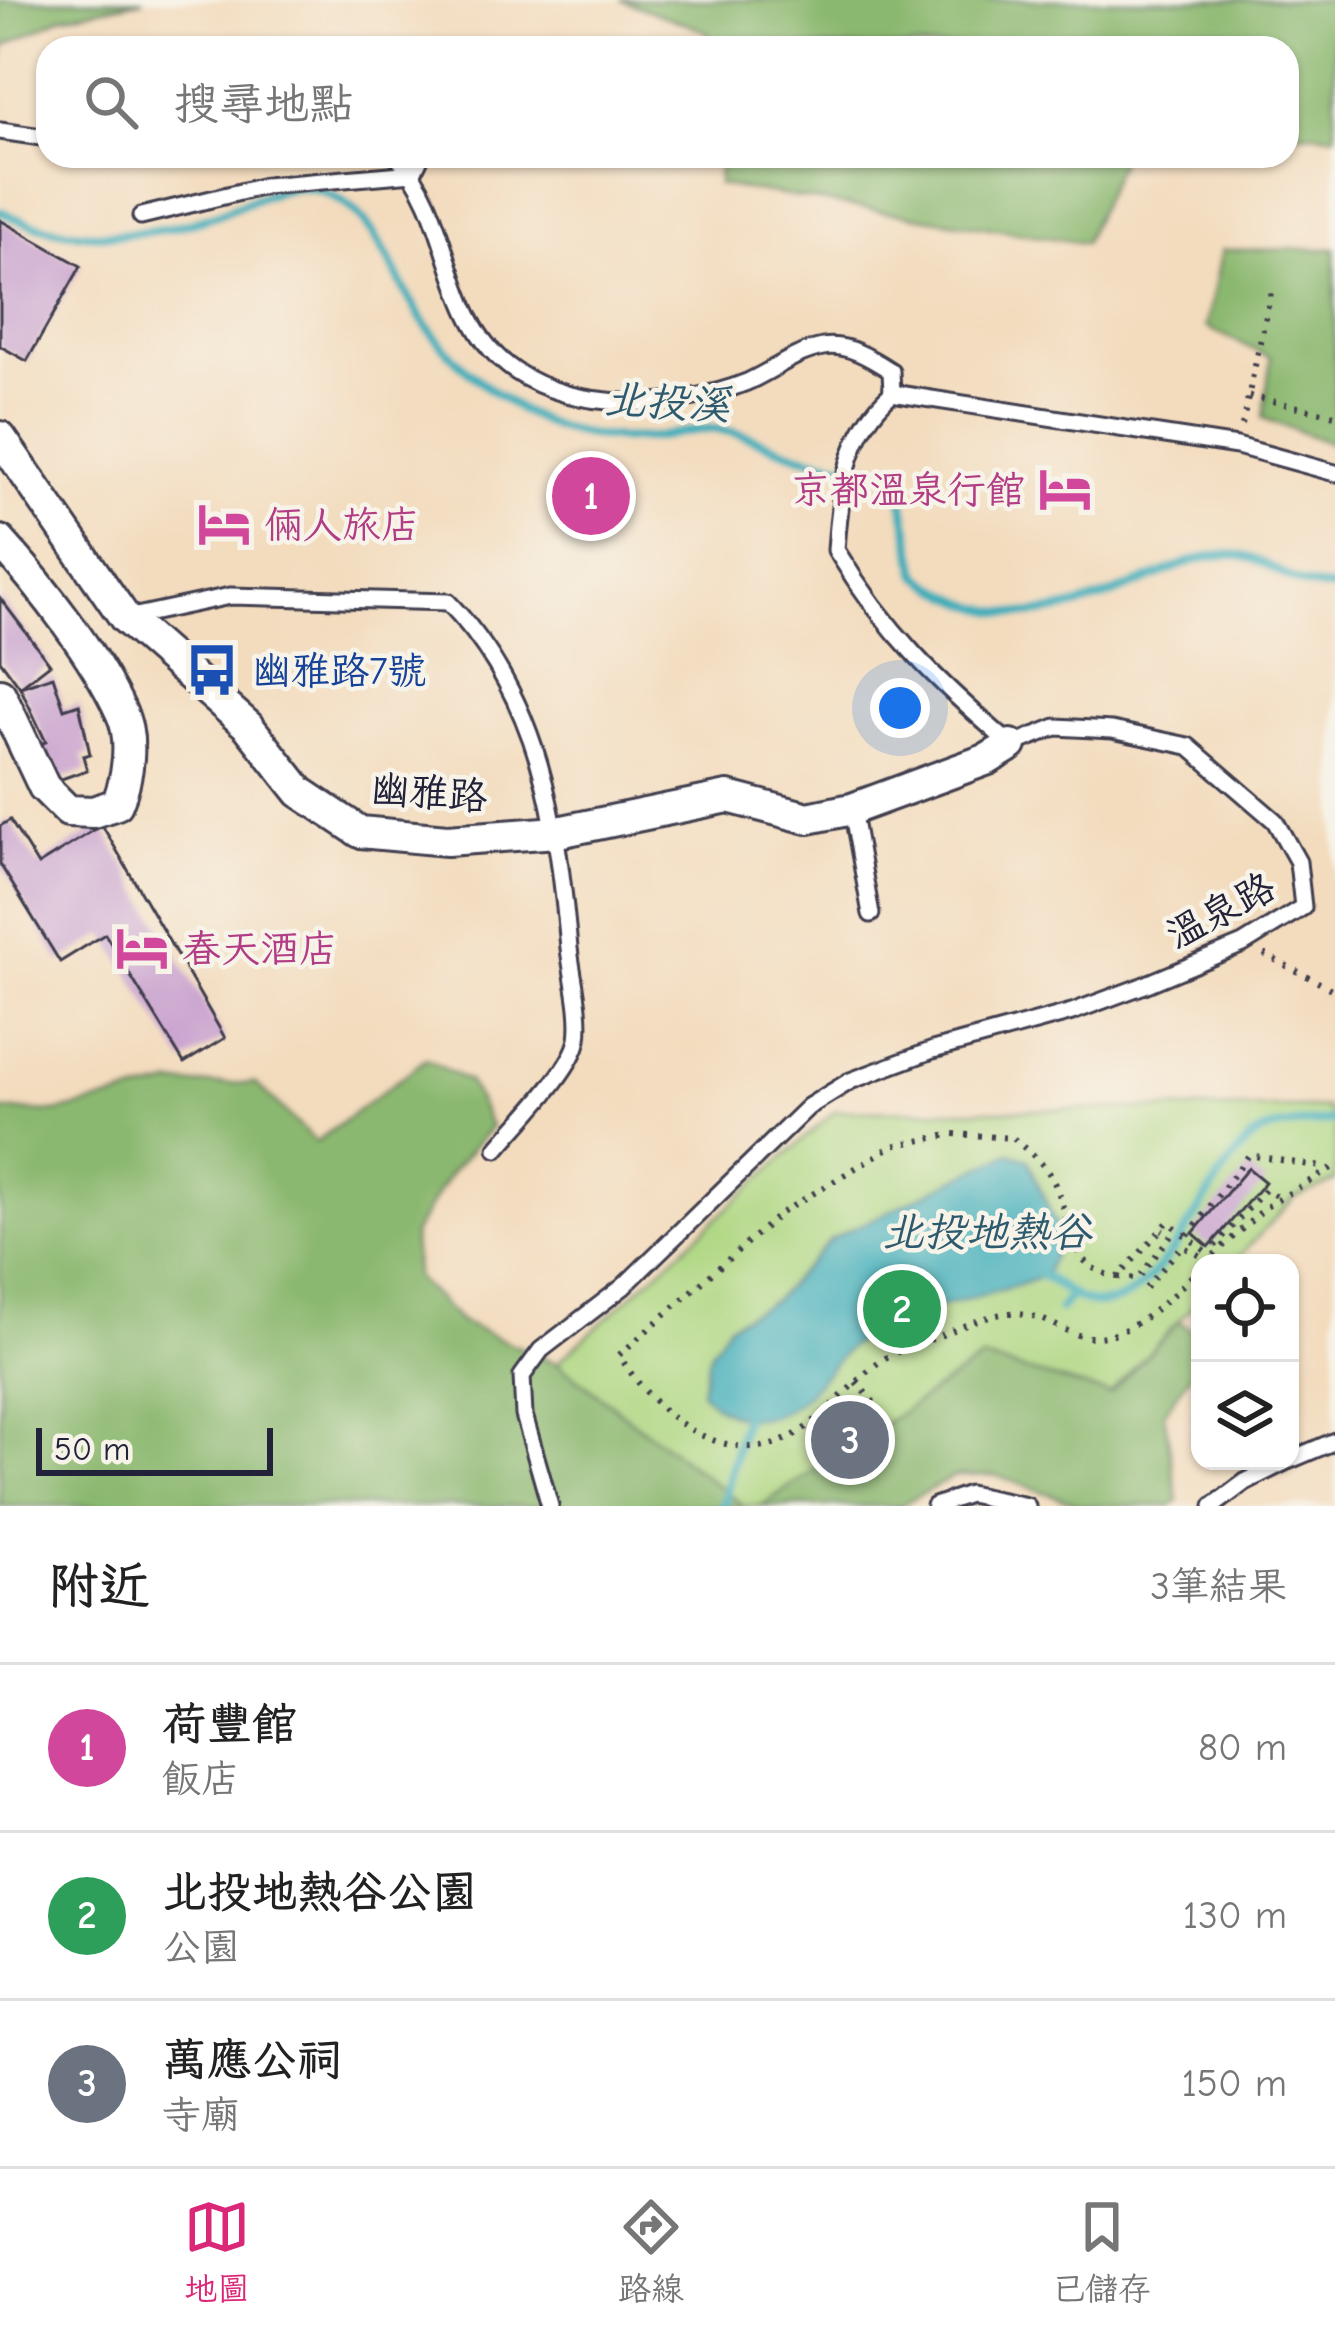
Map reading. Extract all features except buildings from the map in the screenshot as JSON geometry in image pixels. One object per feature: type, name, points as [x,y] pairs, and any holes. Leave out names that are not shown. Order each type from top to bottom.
[{"type":"street","name":"幽雅路","points":[[1,437],[124,618],[248,726],[300,792],[360,832],[448,840],[558,832],[728,796],[808,818],[852,809],[988,759],[1011,745]]},
{"type":"street","points":[[0,541],[35,580],[124,715],[128,778],[117,804],[93,812],[68,811],[44,787],[0,694]]},
{"type":"lane","points":[[0,131],[36,136]]},
{"type":"lane","points":[[409,168],[433,207],[464,306],[512,369],[552,388],[656,406],[711,395],[827,346],[864,353],[890,371],[892,393]]},
{"type":"lane","points":[[413,172],[415,168]]},
{"type":"lane","points":[[141,216],[265,186],[413,172]]},
{"type":"lane","points":[[892,393],[1238,446],[1335,473]]},
{"type":"lane","points":[[892,393],[874,409],[850,453],[836,550],[876,616],[934,679],[1011,745]]},
{"type":"lane","points":[[0,418],[1,437]]},
{"type":"lane","points":[[124,618],[230,596],[448,602],[475,630],[518,697],[558,832],[578,1042],[548,1088],[497,1149]]},
{"type":"lane","name":"溫泉路","points":[[550,1506],[524,1415],[522,1376],[541,1350],[623,1287],[808,1107],[871,1073],[1009,1026],[1072,1012],[1244,944],[1303,908],[1298,862],[1274,821],[1239,784],[1188,746],[1112,730],[1056,727],[1011,745]]},
{"type":"lane","points":[[852,809],[871,914]]},
{"type":"lane","points":[[1299,1456],[1335,1441]]},
{"type":"lane","points":[[1213,1506],[1268,1470]]},
{"type":"lane","points":[[935,1506],[970,1494],[1027,1506]]},
{"type":"path","points":[[1238,446],[1272,288]]},
{"type":"path","points":[[1250,396],[1335,415]]},
{"type":"path","points":[[1244,944],[1335,991]]},
{"type":"path","points":[[1191,1277],[1157,1310],[1108,1337],[1084,1339],[1027,1314],[1007,1312],[884,1358],[786,1442],[754,1447],[696,1433],[646,1397],[619,1354],[781,1213],[892,1146],[954,1134],[1013,1138],[1048,1172],[1083,1262],[1118,1277],[1168,1222],[1188,1235],[1202,1254]]},
{"type":"path","points":[[1188,1235],[1249,1155],[1331,1167]]},
{"type":"path","points":[[1216,1254],[1280,1198],[1331,1167]]},
{"type":"path","points":[[1215,1246],[1265,1190],[1280,1198]]},
{"type":"path","points":[[1146,1288],[1182,1246],[1198,1247]]},
{"type":"path","points":[[856,1382],[878,1407]]},
{"type":"green space","points":[[0,0],[144,0],[61,17],[5,46],[0,65]]},
{"type":"green space","points":[[621,0],[1335,0],[1335,135],[1299,132],[1299,36],[708,36]]},
{"type":"green space","points":[[719,168],[1117,168],[1084,243],[718,185]]},
{"type":"green space","points":[[1335,249],[1335,445],[1263,418],[1271,358],[1206,327],[1222,250]]},
{"type":"green space","points":[[426,1059],[469,1082],[491,1127],[450,1173],[413,1234],[415,1277],[460,1322],[557,1363],[744,1506],[0,1506],[0,1110],[56,1112],[172,1085],[255,1083],[316,1142]]},
{"type":"green space","points":[[1327,1108],[1335,1126],[1335,1181],[1294,1198],[1241,1254],[1191,1254],[1191,1308],[1110,1394],[982,1359],[761,1506],[744,1506],[557,1363],[835,1111]]},
{"type":"green space","points":[[1179,1321],[1191,1330],[1191,1373],[1164,1413],[1178,1501],[1169,1506],[1084,1506],[994,1475],[955,1476],[899,1506],[761,1506],[982,1359],[1110,1394]]},
{"type":"water","name":"北投地熱谷","points":[[1010,1153],[1028,1159],[1061,1238],[1044,1276],[880,1328],[849,1348],[795,1405],[772,1416],[738,1416],[701,1391],[710,1353],[729,1324],[774,1300],[831,1239]]},
{"type":"waterway","name":"北投溪","points":[[0,211],[51,229],[133,233],[187,224],[278,191],[318,190],[338,199],[369,227],[433,335],[509,403],[539,420],[589,435],[640,438],[723,430],[811,458],[897,473],[918,575],[981,607],[1010,613],[1067,608],[1220,555],[1253,559],[1305,584],[1335,588]]},
{"type":"waterway","name":"北投溪","points":[[1035,1272],[1084,1301],[1117,1301],[1140,1287],[1161,1265],[1236,1155],[1254,1137],[1281,1127],[1335,1120]]},
{"type":"waterway","points":[[1060,1309],[1072,1294]]},
{"type":"waterway","name":"北投溪","points":[[723,1506],[746,1407]]},
{"type":"place","name":"京都溫泉行館","points":[[1065,489]]},
{"type":"place","name":"荷豐館","points":[[591,496]]},
{"type":"place","name":"倆人旅店","points":[[224,524]]},
{"type":"place","name":"幽雅路7號","points":[[212,670]]},
{"type":"place","name":"春天酒店","points":[[142,948]]},
{"type":"place","name":"北投地熱谷公園","points":[[902,1309]]},
{"type":"place","name":"萬應公祠","points":[[850,1440]]}]
